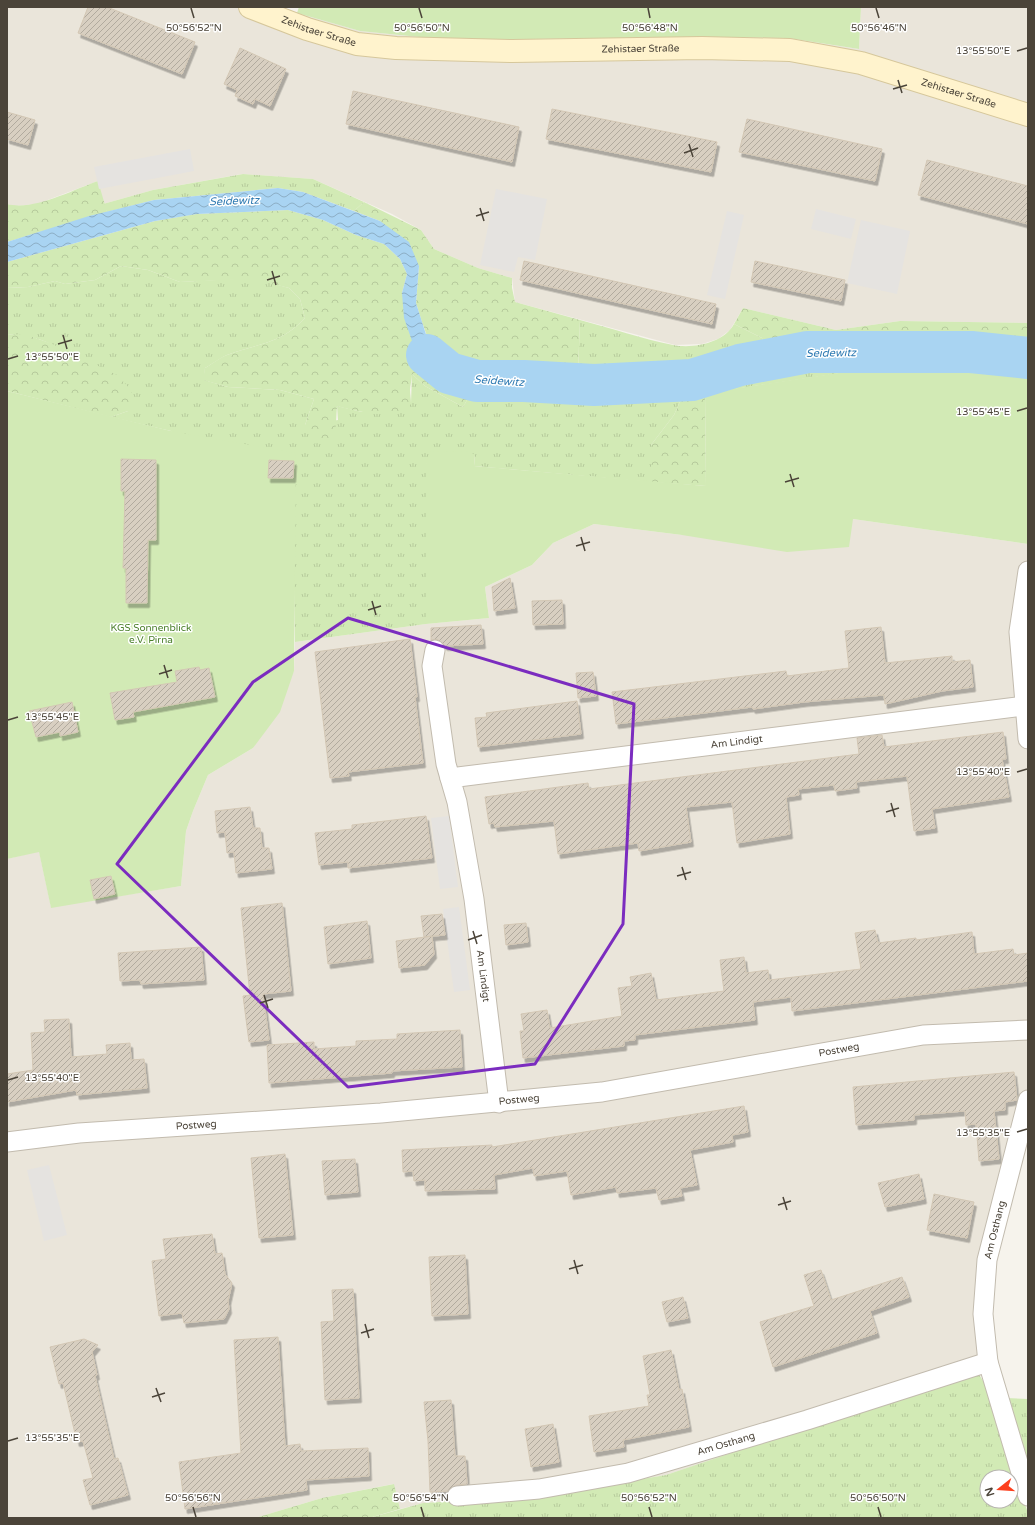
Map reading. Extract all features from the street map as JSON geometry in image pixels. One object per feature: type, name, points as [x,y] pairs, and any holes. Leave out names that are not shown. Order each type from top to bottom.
[{"type":"main road","name":"Zehistaer Straße","points":[[250,7],[308,29],[357,44],[396,48],[512,51],[702,48],[790,50],[861,63],[1028,116]]},
{"type":"street","points":[[1028,571],[1019,632],[1024,706],[1028,739]]},
{"type":"street","name":"Am Lindigt","points":[[435,650],[432,666],[446,764],[457,802],[474,899],[499,1103]]},
{"type":"street","name":"Am Lindigt","points":[[450,778],[1024,706]]},
{"type":"street","name":"Postweg","points":[[7,1142],[79,1133],[381,1113],[499,1103],[602,1092],[923,1035],[1028,1030]]},
{"type":"street","name":"Am Osthang","points":[[1028,1100],[987,1260],[983,1314],[988,1362],[1028,1496]]},
{"type":"street","name":"Am Osthang","points":[[457,1496],[539,1489],[628,1473],[802,1421],[988,1362]]},
{"type":"highlighted area","points":[[348,618],[634,704],[623,924],[535,1064],[348,1087],[117,864],[253,682]]},
{"type":"shaded area","points":[[7,7],[277,7],[360,31],[449,40],[711,37],[788,38],[859,49],[861,7],[1028,7],[1028,323],[900,321],[836,330],[743,308],[730,330],[718,339],[702,344],[675,345],[515,302],[512,278],[478,268],[434,249],[421,230],[392,214],[313,179],[242,174],[153,190],[103,204],[98,181],[37,204],[14,206],[7,204]]},
{"type":"shaded area","points":[[190,149],[194,171],[99,189],[94,167]]},
{"type":"shaded area","points":[[496,189],[547,199],[535,260],[518,257],[514,272],[480,265]]},
{"type":"shaded area","points":[[816,209],[856,219],[851,239],[811,229]]},
{"type":"shaded area","points":[[727,211],[744,215],[725,299],[707,295]]},
{"type":"shaded area","points":[[861,220],[910,231],[897,294],[847,283]]},
{"type":"shaded area","points":[[853,519],[1028,544],[1028,1128],[992,1276],[990,1317],[998,1367],[666,1475],[539,1496],[423,1503],[400,1509],[393,1484],[322,1498],[255,1518],[7,1518],[7,859],[39,851],[51,907],[181,886],[186,831],[208,775],[253,748],[294,671],[295,642],[426,624],[489,618],[485,587],[532,565],[553,543],[594,524],[682,535]]},
{"type":"shaded area","points":[[449,816],[458,887],[440,889],[431,818]]},
{"type":"shaded area","points":[[459,907],[470,990],[454,992],[443,909]]},
{"type":"shaded area","points":[[49,1165],[67,1235],[44,1241],[27,1170]]},
{"type":"green space","points":[[299,7],[861,7],[859,49],[788,38],[711,37],[449,40],[360,31],[297,13]]},
{"type":"green space","points":[[243,174],[313,179],[364,202],[354,211],[303,192],[278,188],[154,200],[107,212],[103,204],[153,190]]},
{"type":"green space","points":[[98,181],[107,212],[7,242],[7,204],[29,205],[41,202]]},
{"type":"green space","points":[[364,202],[421,230],[434,249],[478,268],[512,278],[512,288],[515,302],[580,320],[578,372],[477,373],[454,368],[432,350],[422,322],[416,303],[419,266],[380,221],[354,211]]},
{"type":"green space","points":[[288,210],[323,220],[356,235],[384,244],[400,259],[407,274],[402,293],[443,380],[475,386],[463,407],[425,386],[412,374],[410,390],[411,403],[407,409],[399,413],[377,414],[337,406],[335,438],[314,444],[305,425],[314,399],[280,390],[228,387],[203,380],[205,368],[218,359],[278,338],[296,327],[305,318],[300,299],[289,288],[253,279],[180,282],[148,270],[121,266],[95,280],[65,284],[55,281],[28,287],[7,288],[7,262],[155,221],[196,214]]},
{"type":"green space","points":[[121,266],[148,270],[180,282],[253,278],[289,288],[300,299],[305,318],[296,327],[278,338],[219,359],[205,368],[204,380],[228,387],[280,390],[314,399],[305,425],[338,420],[337,406],[362,412],[411,403],[412,374],[425,386],[463,407],[475,386],[529,387],[695,384],[746,371],[806,361],[883,361],[907,363],[682,397],[674,415],[651,445],[651,482],[474,466],[475,455],[426,464],[426,624],[295,642],[294,587],[171,431],[111,417],[128,411],[74,359],[43,341],[26,336],[7,335],[7,288],[28,287],[55,281],[65,284],[95,280]]},
{"type":"green space","points":[[743,308],[836,330],[900,321],[1028,323],[1028,346],[884,338],[821,343],[765,352],[762,338],[734,324]]},
{"type":"green space","points":[[580,320],[650,340],[681,346],[698,345],[716,340],[729,331],[734,324],[762,338],[765,352],[689,369],[623,374],[578,372]]},
{"type":"green space","points":[[24,334],[50,343],[117,375],[132,391],[128,411],[111,417],[7,391],[7,335]]},
{"type":"green space","points":[[808,352],[971,352],[1028,358],[1028,544],[853,519],[849,547],[787,552],[682,535],[594,524],[553,543],[532,565],[485,587],[489,618],[426,624],[426,464],[430,451],[470,452],[475,455],[474,466],[706,486],[705,393],[905,363],[883,361],[806,361],[746,371],[695,384],[597,392],[475,386],[477,381],[524,381],[594,385],[692,380],[740,365]]},
{"type":"green space","name":"KGS Sonnenblick e.V. Pirna","points":[[7,391],[171,431],[296,453],[294,671],[280,712],[253,748],[208,775],[186,831],[181,886],[51,908],[39,852],[7,859]]},
{"type":"green space","points":[[705,393],[706,486],[651,482],[651,445],[674,415],[682,397]]},
{"type":"green space","points":[[978,1373],[991,1393],[1012,1469],[979,1469],[979,1509],[1019,1509],[1019,1488],[1028,1513],[1028,1518],[369,1518],[423,1503],[539,1496],[666,1475],[922,1389]]},
{"type":"green space","points":[[1006,1398],[1028,1399],[1028,1487]]},
{"type":"green space","points":[[394,1484],[400,1509],[369,1518],[255,1518],[322,1498]]},
{"type":"water","points":[[278,188],[303,192],[380,221],[409,242],[419,266],[416,303],[431,350],[454,368],[477,373],[587,372],[623,374],[689,369],[746,354],[821,343],[884,338],[1028,346],[1028,358],[971,352],[808,352],[740,365],[692,380],[594,385],[524,381],[477,381],[475,386],[443,380],[419,361],[404,318],[402,293],[407,274],[400,259],[384,244],[356,235],[323,220],[288,210],[197,214],[155,221],[7,262],[7,242],[89,216],[154,200]]},
{"type":"building","points":[[88,7],[107,7],[195,42],[182,74],[78,33]]},
{"type":"building","points":[[240,48],[286,69],[270,106],[255,99],[253,104],[235,96],[237,90],[224,84]]},
{"type":"building","points":[[353,91],[519,127],[512,162],[346,124]]},
{"type":"building","points":[[552,109],[717,142],[711,172],[546,139]]},
{"type":"building","points":[[7,112],[35,120],[28,145],[7,139]]},
{"type":"building","points":[[747,119],[882,149],[875,181],[739,152]]},
{"type":"building","points":[[927,160],[1028,186],[1028,224],[918,195]]},
{"type":"building","points":[[524,261],[716,304],[712,324],[520,280]]},
{"type":"building","points":[[755,261],[845,280],[841,301],[751,282]]},
{"type":"building","points":[[121,459],[156,460],[156,540],[148,540],[147,603],[126,603],[126,568],[123,568],[125,491],[121,491]]},
{"type":"building","points":[[269,460],[294,461],[293,478],[268,478]]},
{"type":"building","points":[[510,578],[515,608],[494,611],[492,587]]},
{"type":"building","points":[[562,600],[563,624],[533,625],[532,601]]},
{"type":"building","points":[[481,625],[483,644],[445,646],[437,639],[431,640],[431,628]]},
{"type":"building","points":[[881,627],[885,663],[952,656],[952,662],[970,660],[973,687],[942,691],[885,704],[884,695],[804,702],[753,709],[752,707],[616,724],[612,692],[786,671],[787,676],[849,668],[845,631]]},
{"type":"building","points":[[410,639],[423,763],[348,772],[349,776],[330,778],[315,652]]},
{"type":"building","points":[[199,667],[200,670],[209,668],[215,697],[133,712],[134,717],[115,720],[110,693],[177,682],[175,671]]},
{"type":"building","points":[[593,672],[596,696],[578,698],[576,673]]},
{"type":"building","points":[[577,701],[581,734],[478,747],[475,718],[487,717],[486,713]]},
{"type":"building","points":[[72,702],[78,732],[60,736],[60,732],[36,737],[29,711]]},
{"type":"building","points":[[1003,732],[1006,759],[1002,759],[1009,797],[932,809],[935,828],[914,831],[907,776],[856,782],[857,788],[835,791],[834,785],[798,789],[799,795],[786,797],[790,834],[737,843],[732,802],[686,807],[691,842],[639,851],[638,843],[558,854],[554,821],[495,827],[494,823],[489,824],[485,797],[588,783],[589,789],[859,754],[857,738],[882,735],[884,747]]},
{"type":"building","points":[[250,807],[253,828],[260,828],[262,848],[269,848],[272,869],[236,873],[234,852],[227,853],[225,832],[217,833],[215,811]]},
{"type":"building","points":[[426,816],[432,858],[348,868],[348,862],[319,865],[315,833],[352,829],[352,825]]},
{"type":"building","points":[[111,876],[115,894],[94,899],[90,880]]},
{"type":"building","points":[[282,903],[291,991],[263,994],[269,1040],[249,1042],[243,996],[258,994],[250,995],[241,908]]},
{"type":"building","points":[[442,914],[445,935],[424,937],[421,916]]},
{"type":"building","points":[[367,921],[371,958],[328,964],[324,927]]},
{"type":"building","points":[[526,923],[528,942],[506,945],[504,925]]},
{"type":"building","points":[[875,930],[878,943],[916,938],[916,940],[972,932],[974,954],[1013,949],[1014,955],[1028,953],[1028,981],[792,1011],[791,997],[753,1002],[755,1020],[635,1035],[635,1040],[624,1041],[624,1046],[523,1058],[520,1031],[524,1031],[521,1014],[547,1010],[550,1028],[622,1016],[618,988],[632,986],[630,977],[651,973],[656,1000],[724,991],[720,960],[744,957],[746,973],[768,970],[769,980],[861,969],[855,933]]},
{"type":"building","points":[[432,936],[434,954],[425,965],[399,968],[396,941]]},
{"type":"building","points":[[201,947],[204,980],[141,984],[140,980],[120,981],[118,953]]},
{"type":"building","points":[[69,1019],[71,1057],[107,1054],[106,1045],[130,1043],[131,1060],[144,1059],[147,1088],[77,1095],[76,1090],[7,1102],[7,1074],[33,1070],[31,1033],[45,1032],[44,1020]]},
{"type":"building","points":[[460,1030],[462,1067],[392,1071],[392,1073],[269,1083],[267,1045],[314,1042],[314,1049],[356,1046],[356,1041],[397,1039],[397,1034]]},
{"type":"building","points":[[1014,1072],[1017,1100],[1005,1102],[1005,1110],[994,1111],[999,1159],[979,1161],[976,1124],[966,1125],[965,1111],[914,1115],[914,1120],[856,1125],[853,1087]]},
{"type":"building","points":[[744,1106],[748,1132],[732,1135],[733,1142],[690,1150],[697,1185],[680,1188],[682,1196],[659,1200],[656,1188],[617,1193],[616,1187],[571,1195],[567,1171],[534,1176],[533,1168],[494,1175],[495,1189],[425,1191],[425,1180],[414,1181],[413,1171],[403,1172],[402,1150],[492,1145],[492,1147]]},
{"type":"building","points":[[285,1154],[293,1235],[259,1238],[251,1158]]},
{"type":"building","points":[[355,1159],[358,1192],[325,1195],[322,1161]]},
{"type":"building","points":[[919,1174],[924,1199],[885,1207],[878,1183]]},
{"type":"building","points":[[934,1194],[974,1202],[967,1238],[927,1230]]},
{"type":"building","points":[[212,1234],[215,1254],[222,1253],[225,1274],[232,1283],[228,1301],[229,1309],[224,1319],[184,1323],[182,1313],[159,1316],[152,1261],[166,1259],[163,1239]]},
{"type":"building","points":[[465,1255],[468,1314],[432,1316],[429,1257]]},
{"type":"building","points":[[821,1270],[831,1300],[902,1277],[909,1297],[870,1311],[877,1333],[773,1367],[760,1322],[814,1306],[804,1275]]},
{"type":"building","points":[[353,1289],[359,1398],[325,1400],[321,1322],[334,1321],[332,1290]]},
{"type":"building","points":[[683,1297],[688,1318],[667,1322],[662,1302]]},
{"type":"building","points":[[278,1337],[285,1446],[300,1444],[301,1451],[368,1448],[369,1476],[306,1480],[307,1490],[185,1509],[179,1462],[241,1453],[234,1340]]},
{"type":"building","points":[[84,1339],[98,1345],[92,1352],[97,1375],[95,1376],[114,1459],[118,1458],[128,1495],[90,1505],[83,1480],[93,1478],[83,1441],[77,1442],[63,1383],[59,1384],[50,1347]]},
{"type":"building","points":[[671,1350],[679,1390],[682,1389],[689,1427],[623,1440],[624,1447],[594,1452],[589,1416],[649,1406],[647,1395],[650,1395],[643,1356]]},
{"type":"building","points":[[451,1400],[455,1456],[465,1456],[467,1484],[456,1485],[447,1491],[430,1492],[428,1441],[424,1402]]},
{"type":"building","points":[[553,1424],[559,1462],[531,1467],[525,1429]]},
{"type":"waterway","name":"Seidewitz","points":[[427,355],[449,373],[477,381],[524,381],[594,385],[692,380],[740,365],[808,352],[971,352],[1028,358]]}]
